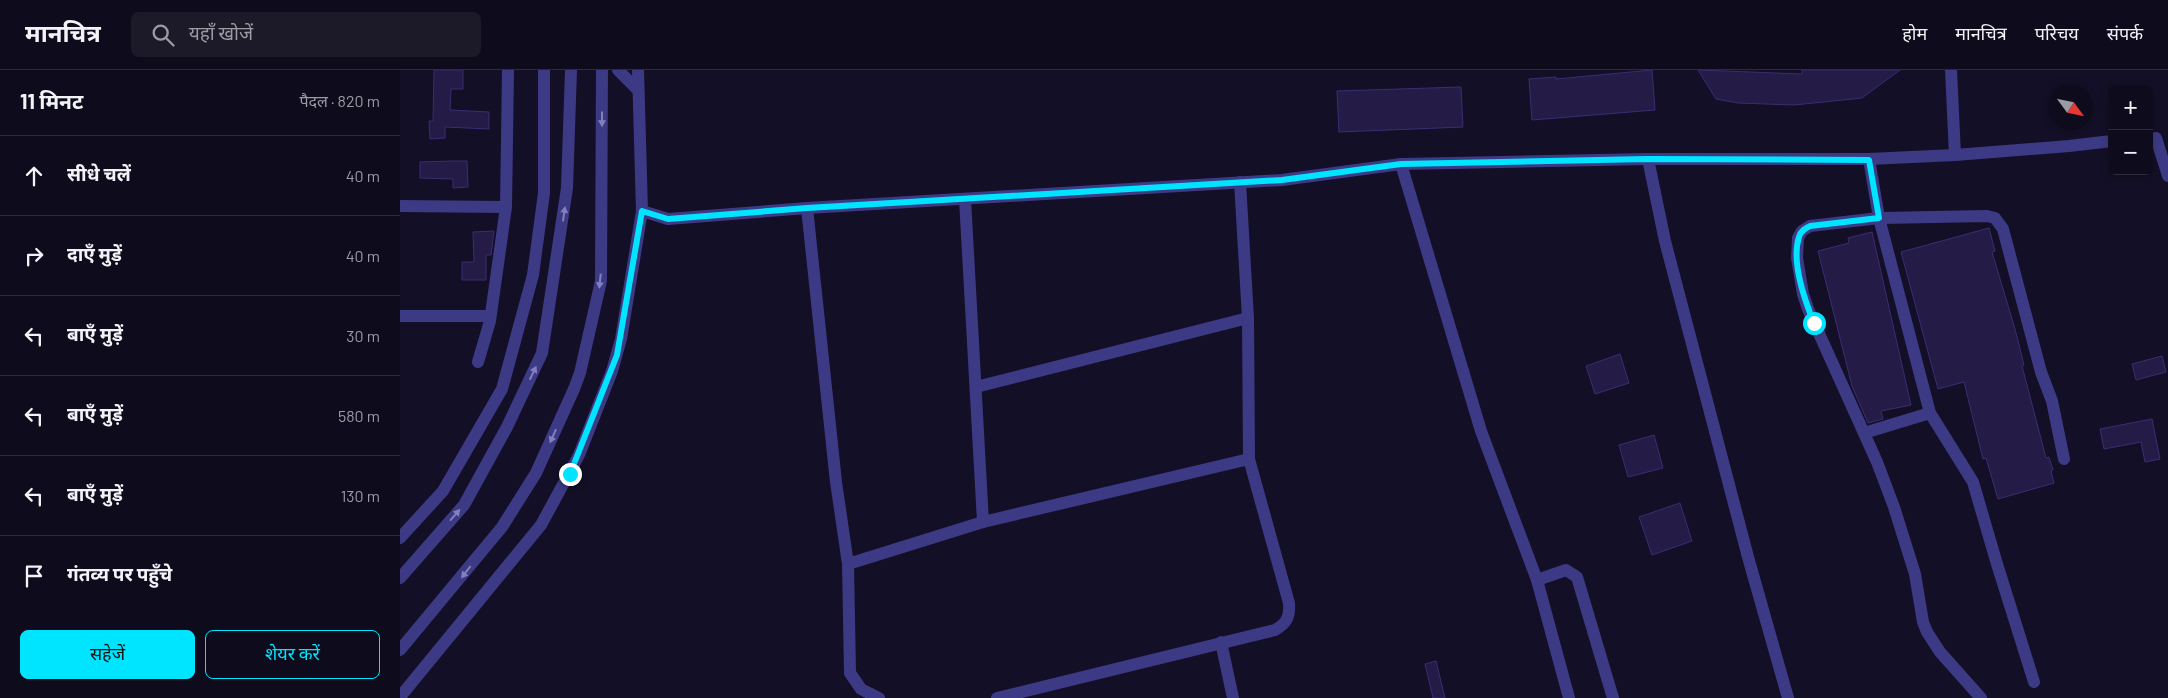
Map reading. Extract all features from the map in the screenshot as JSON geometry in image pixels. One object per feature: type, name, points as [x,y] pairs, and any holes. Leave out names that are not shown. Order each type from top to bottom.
[{"type":"street","points":[[478,362],[490,316],[506,207],[508,70]]},
{"type":"street","points":[[400,538],[443,490],[502,389],[533,275],[536,257],[544,193],[544,70]]},
{"type":"street","points":[[400,578],[464,505],[507,427],[542,353],[567,188],[571,70]]},
{"type":"street","points":[[400,650],[502,527],[543,459],[580,374],[600,281],[602,70]]},
{"type":"street","points":[[618,70],[638,90]]},
{"type":"street","points":[[400,697],[533,536],[570,474],[617,355],[642,211],[638,70]]},
{"type":"street","points":[[1951,70],[1955,155]]},
{"type":"street","points":[[2158,138],[2168,176]]},
{"type":"street","points":[[642,211],[668,219],[807,208],[1282,180],[1401,164],[1648,159],[1869,160],[2068,146],[2108,141]]},
{"type":"street","points":[[1648,159],[1665,242],[1788,698]]},
{"type":"street","points":[[1869,160],[1879,218],[1930,414],[1973,482],[2034,682]]},
{"type":"street","points":[[1401,164],[1481,431],[1537,580],[1569,698]]},
{"type":"street","points":[[998,698],[1275,630],[1284,625],[1290,616],[1289,603],[1249,458],[1248,318],[1240,182]]},
{"type":"street","points":[[965,198],[983,522]]},
{"type":"street","points":[[400,206],[506,207]]},
{"type":"street","points":[[807,208],[836,482],[848,564],[850,673],[861,689],[879,698]]},
{"type":"street","points":[[1981,698],[1940,652],[1923,622],[1915,574],[1894,507],[1864,433],[1817,333],[1803,294],[1797,258],[1798,238],[1802,231],[1810,226],[1879,218],[1987,216],[1995,218],[2003,229],[2041,372],[2052,401],[2064,458]]},
{"type":"street","points":[[400,316],[490,316]]},
{"type":"street","points":[[976,387],[1248,318]]},
{"type":"street","points":[[1864,433],[1930,414]]},
{"type":"street","points":[[848,564],[983,522],[1249,458]]},
{"type":"street","points":[[1537,580],[1566,570],[1577,577],[1613,698]]},
{"type":"street","points":[[1221,642],[1233,698]]},
{"type":"building","points":[[434,70],[463,70],[463,89],[451,89],[450,110],[489,112],[489,129],[445,127],[445,138],[430,139],[429,121],[433,121]]},
{"type":"building","points":[[1652,70],[1655,110],[1532,120],[1529,79],[1556,77],[1556,79]]},
{"type":"building","points":[[1698,70],[1802,74],[1802,70],[1900,70],[1862,98],[1794,105],[1738,103],[1716,99]]},
{"type":"building","points":[[1461,87],[1463,127],[1339,132],[1337,91]]},
{"type":"building","points":[[467,161],[468,187],[453,188],[453,179],[420,178],[420,162]]},
{"type":"building","points":[[1989,228],[1995,251],[1992,252],[2015,329],[2024,365],[2022,366],[2046,458],[2049,457],[2053,470],[2051,471],[2054,483],[1998,499],[1986,458],[1983,459],[1964,382],[1938,389],[1901,252]]},
{"type":"building","points":[[494,231],[491,255],[486,255],[486,280],[462,280],[462,262],[474,262],[473,232]]},
{"type":"building","points":[[1872,232],[1911,405],[1881,411],[1883,419],[1868,423],[1852,386],[1818,251],[1849,243],[1848,238]]},
{"type":"building","points":[[1620,354],[1629,383],[1595,394],[1586,366]]},
{"type":"building","points":[[2162,356],[2166,372],[2136,380],[2132,364]]},
{"type":"building","points":[[2152,419],[2160,459],[2145,462],[2141,442],[2104,449],[2100,429]]},
{"type":"building","points":[[1654,435],[1663,468],[1628,477],[1619,445]]},
{"type":"building","points":[[1680,503],[1692,541],[1652,555],[1639,517]]},
{"type":"building","points":[[1436,661],[1445,698],[1433,698],[1425,664]]},
{"type":"route","points":[[570,474],[617,355],[642,211],[668,219],[807,208],[1282,180],[1401,164],[1648,159],[1869,160],[1879,218],[1810,226],[1802,231],[1798,238],[1797,258],[1803,294],[1814,323]]}]
